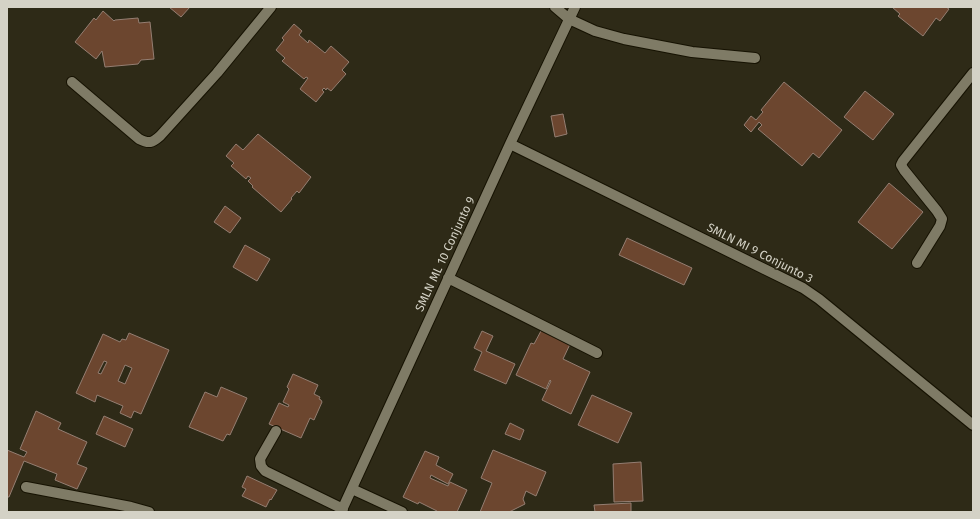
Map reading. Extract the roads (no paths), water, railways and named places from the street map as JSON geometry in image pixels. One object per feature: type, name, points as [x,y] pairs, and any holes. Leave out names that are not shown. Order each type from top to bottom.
[{"type":"street","points":[[72,82],[139,139],[146,142],[151,142],[160,136],[216,73],[271,7]]},
{"type":"street","points":[[555,7],[569,19],[594,30],[624,39],[692,52],[755,58]]},
{"type":"street","name":"SMLN ML 10 Conjunto 9","points":[[342,510],[510,144],[575,7]]},
{"type":"street","points":[[917,263],[940,226],[942,219],[901,165],[973,73]]},
{"type":"street","name":"SMLN MI 9 Conjunto 3","points":[[510,144],[803,288],[819,298],[973,425]]},
{"type":"street","points":[[448,278],[597,353]]},
{"type":"street","points":[[276,431],[260,459],[261,466],[265,472],[342,510]]},
{"type":"street","points":[[26,487],[131,507],[149,512]]},
{"type":"street","points":[[352,489],[402,512]]}]
